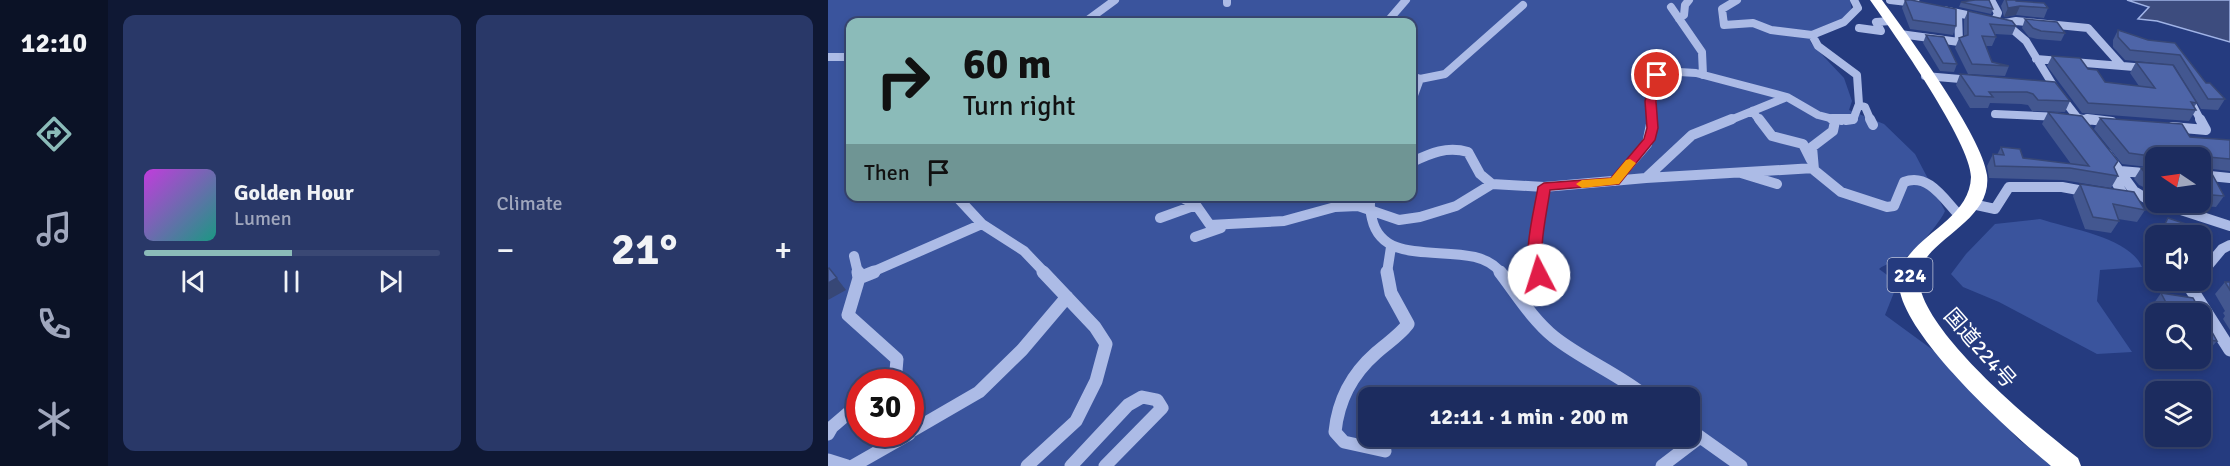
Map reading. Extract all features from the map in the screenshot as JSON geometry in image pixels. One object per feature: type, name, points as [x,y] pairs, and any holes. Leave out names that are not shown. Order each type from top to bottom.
[{"type":"highway","points":[[1876,0],[1896,27],[1973,155],[1979,173],[1979,187],[1966,210]]},
{"type":"highway","name":"国道224号","points":[[1966,210],[1916,259],[1909,280],[1911,296],[1922,317],[1950,352],[2004,410],[2069,466]]},
{"type":"street","points":[[1090,18],[1115,0]]},
{"type":"street","points":[[1390,18],[1406,0]]},
{"type":"street","points":[[1679,19],[1684,15],[1688,0]]},
{"type":"street","points":[[1737,0],[1722,9],[1724,24],[1740,26],[1753,23],[1771,30],[1812,35],[1847,21],[1858,8],[1854,0]]},
{"type":"street","points":[[1890,0],[1927,6]]},
{"type":"street","points":[[1991,0],[2000,21]]},
{"type":"street","points":[[1416,93],[1420,85],[1416,77],[1445,74],[1522,5]]},
{"type":"street","points":[[1671,7],[1702,52],[1703,75]]},
{"type":"street","points":[[1937,9],[2000,21],[2088,28],[2122,66]]},
{"type":"street","points":[[1859,28],[1881,31],[1876,22],[1946,41],[1959,42],[1958,14]]},
{"type":"street","points":[[2000,21],[2011,25],[2023,38],[2053,87],[2092,136]]},
{"type":"street","points":[[1615,181],[1650,140],[1653,128],[1650,101],[1657,75],[1667,70],[1703,75],[1787,97],[1827,119],[1853,120],[1859,105],[1857,75],[1818,46],[1812,35]]},
{"type":"street","points":[[1946,41],[1949,50]]},
{"type":"street","points":[[828,57],[846,57]]},
{"type":"street","points":[[2036,59],[2161,69]]},
{"type":"street","points":[[1958,68],[1964,79]]},
{"type":"street","points":[[1925,76],[1986,81]]},
{"type":"street","points":[[2042,86],[2053,87]]},
{"type":"street","points":[[2160,126],[2206,130],[2185,91]]},
{"type":"street","points":[[1646,178],[1692,135],[1787,97]]},
{"type":"street","points":[[1859,105],[1865,107],[1873,125]]},
{"type":"street","points":[[1752,111],[1775,138],[1803,144],[1813,165],[1841,192],[1887,207],[1894,206],[1904,182],[1908,180],[1926,182],[1934,186],[1943,200],[1966,210],[1995,209],[2009,187],[2062,187],[2096,193]]},
{"type":"street","points":[[1995,114],[2125,123]]},
{"type":"street","points":[[1813,165],[1812,147],[1833,131],[1835,121]]},
{"type":"street","points":[[2099,145],[2134,191],[2147,199],[2230,226]]},
{"type":"street","points":[[1416,160],[1445,148],[1456,148],[1468,152],[1480,174],[1492,184]]},
{"type":"street","points":[[1188,201],[1196,205],[1210,225],[1284,221],[1335,207],[1358,206],[1400,220],[1420,217],[1456,206],[1492,184],[1544,187],[1646,178],[1664,179],[1813,165]]},
{"type":"street","points":[[1736,171],[1777,184]]},
{"type":"street","points":[[2107,195],[2125,197],[2114,179],[2122,175],[2145,174]]},
{"type":"street","points":[[2211,176],[2230,178]]},
{"type":"street","points":[[1539,275],[1535,268],[1535,253],[1544,187]]},
{"type":"street","points":[[961,201],[982,224],[1024,252],[1095,327],[1106,344],[1096,381],[1076,421],[1027,466]]},
{"type":"street","points":[[1371,201],[1375,231],[1391,247],[1474,258],[1497,267],[1534,318],[1554,337],[1634,387]]},
{"type":"street","points":[[1160,218],[1196,205]]},
{"type":"street","points":[[859,278],[982,224]]},
{"type":"street","points":[[1196,237],[1224,226]]},
{"type":"street","points":[[2211,262],[2222,249],[2230,245]]},
{"type":"street","points":[[1385,451],[1344,442],[1335,432],[1336,420],[1347,389],[1358,371],[1378,351],[1398,339],[1408,324],[1406,312],[1395,302],[1389,285],[1386,262],[1391,247]]},
{"type":"street","points":[[854,256],[859,278],[848,315],[897,359],[896,369]]},
{"type":"street","points":[[2193,291],[2230,350]]},
{"type":"street","points":[[924,425],[979,392],[1022,350],[1067,297]]},
{"type":"street","points":[[1071,466],[1128,405],[1142,397],[1157,400],[1162,408],[1146,426],[1118,448],[1105,466]]},
{"type":"street","points":[[828,434],[832,427],[846,415]]},
{"type":"street","points":[[1700,437],[1741,466]]},
{"type":"street","points":[[854,466],[886,447]]},
{"type":"street","points":[[1662,466],[1680,447]]},
{"type":"street","points":[[828,460],[848,466]]},
{"type":"shaded area","points":[[828,0],[1850,0],[1852,11],[1848,17],[1809,37],[1811,43],[1844,78],[1852,101],[1849,110],[1884,124],[1915,154],[1945,211],[1932,231],[1912,252],[1901,260],[1879,269],[1894,280],[1895,290],[1885,315],[1937,353],[2019,440],[2054,466],[828,466]]},
{"type":"shaded area","points":[[2127,0],[2230,0],[2230,42],[2157,21],[2138,19],[2149,7]]},
{"type":"shaded area","points":[[2040,219],[2112,241],[2125,248],[2142,267],[2100,270],[2097,301],[2132,352],[2097,354],[1999,302],[1963,287],[1951,274],[1966,254],[1995,224]]},
{"type":"building","points":[[1905,0],[1956,9],[1956,26],[1913,20]]},
{"type":"building","points":[[1989,0],[1993,9],[1961,2]]},
{"type":"building","points":[[2006,0],[2044,3],[2048,8],[2020,6],[2008,8]]},
{"type":"building","points":[[1968,11],[2012,21],[2016,26],[1990,24],[1996,37],[1982,36],[1992,62],[2009,66],[1972,64],[1959,38],[1968,35]]},
{"type":"building","points":[[2025,19],[2057,22],[2065,33],[2041,31],[2033,28]]},
{"type":"building","points":[[2118,30],[2148,40],[2175,43],[2206,83],[2210,83],[2225,99],[2208,99],[2180,55],[2130,50],[2118,37]]},
{"type":"building","points":[[1926,35],[1944,37],[1957,64],[1943,63]]},
{"type":"building","points":[[2052,56],[2080,58],[2088,69],[2097,70],[2105,82],[2155,88],[2136,62],[2173,65],[2197,103],[2191,102],[2196,110],[2088,103]]},
{"type":"building","points":[[1960,74],[2055,82],[2070,101],[2038,100],[2033,94],[2027,92],[1989,92],[1993,97],[1975,96]]},
{"type":"building","points":[[2048,112],[2082,116],[2118,161],[2114,167],[2118,176],[2070,168],[1995,166],[1993,154],[2004,155],[2001,147],[2020,149],[2023,158],[2089,166]]},
{"type":"building","points":[[2100,118],[2182,124],[2190,137],[2230,140],[2230,159],[2211,157],[2211,147],[2145,147],[2145,155],[2129,153]]},
{"type":"building","points":[[2211,172],[2224,196],[2211,195]]},
{"type":"building","points":[[2080,184],[2134,192],[2145,210],[2113,204],[2119,221],[2093,217]]},
{"type":"building","points":[[2168,218],[2189,225],[2164,225]]},
{"type":"building","points":[[828,269],[837,278],[828,283]]},
{"type":"building","points":[[2161,293],[2193,298],[2196,303],[2166,303]]},
{"type":"building","points":[[2211,330],[2217,341],[2211,340]]},
{"type":"slow traffic","points":[[1582,184],[1615,181],[1630,163]]},
{"type":"route","points":[[1539,275],[1535,268],[1535,253],[1544,187],[1615,181],[1650,140],[1653,128],[1650,101],[1657,75]]}]
